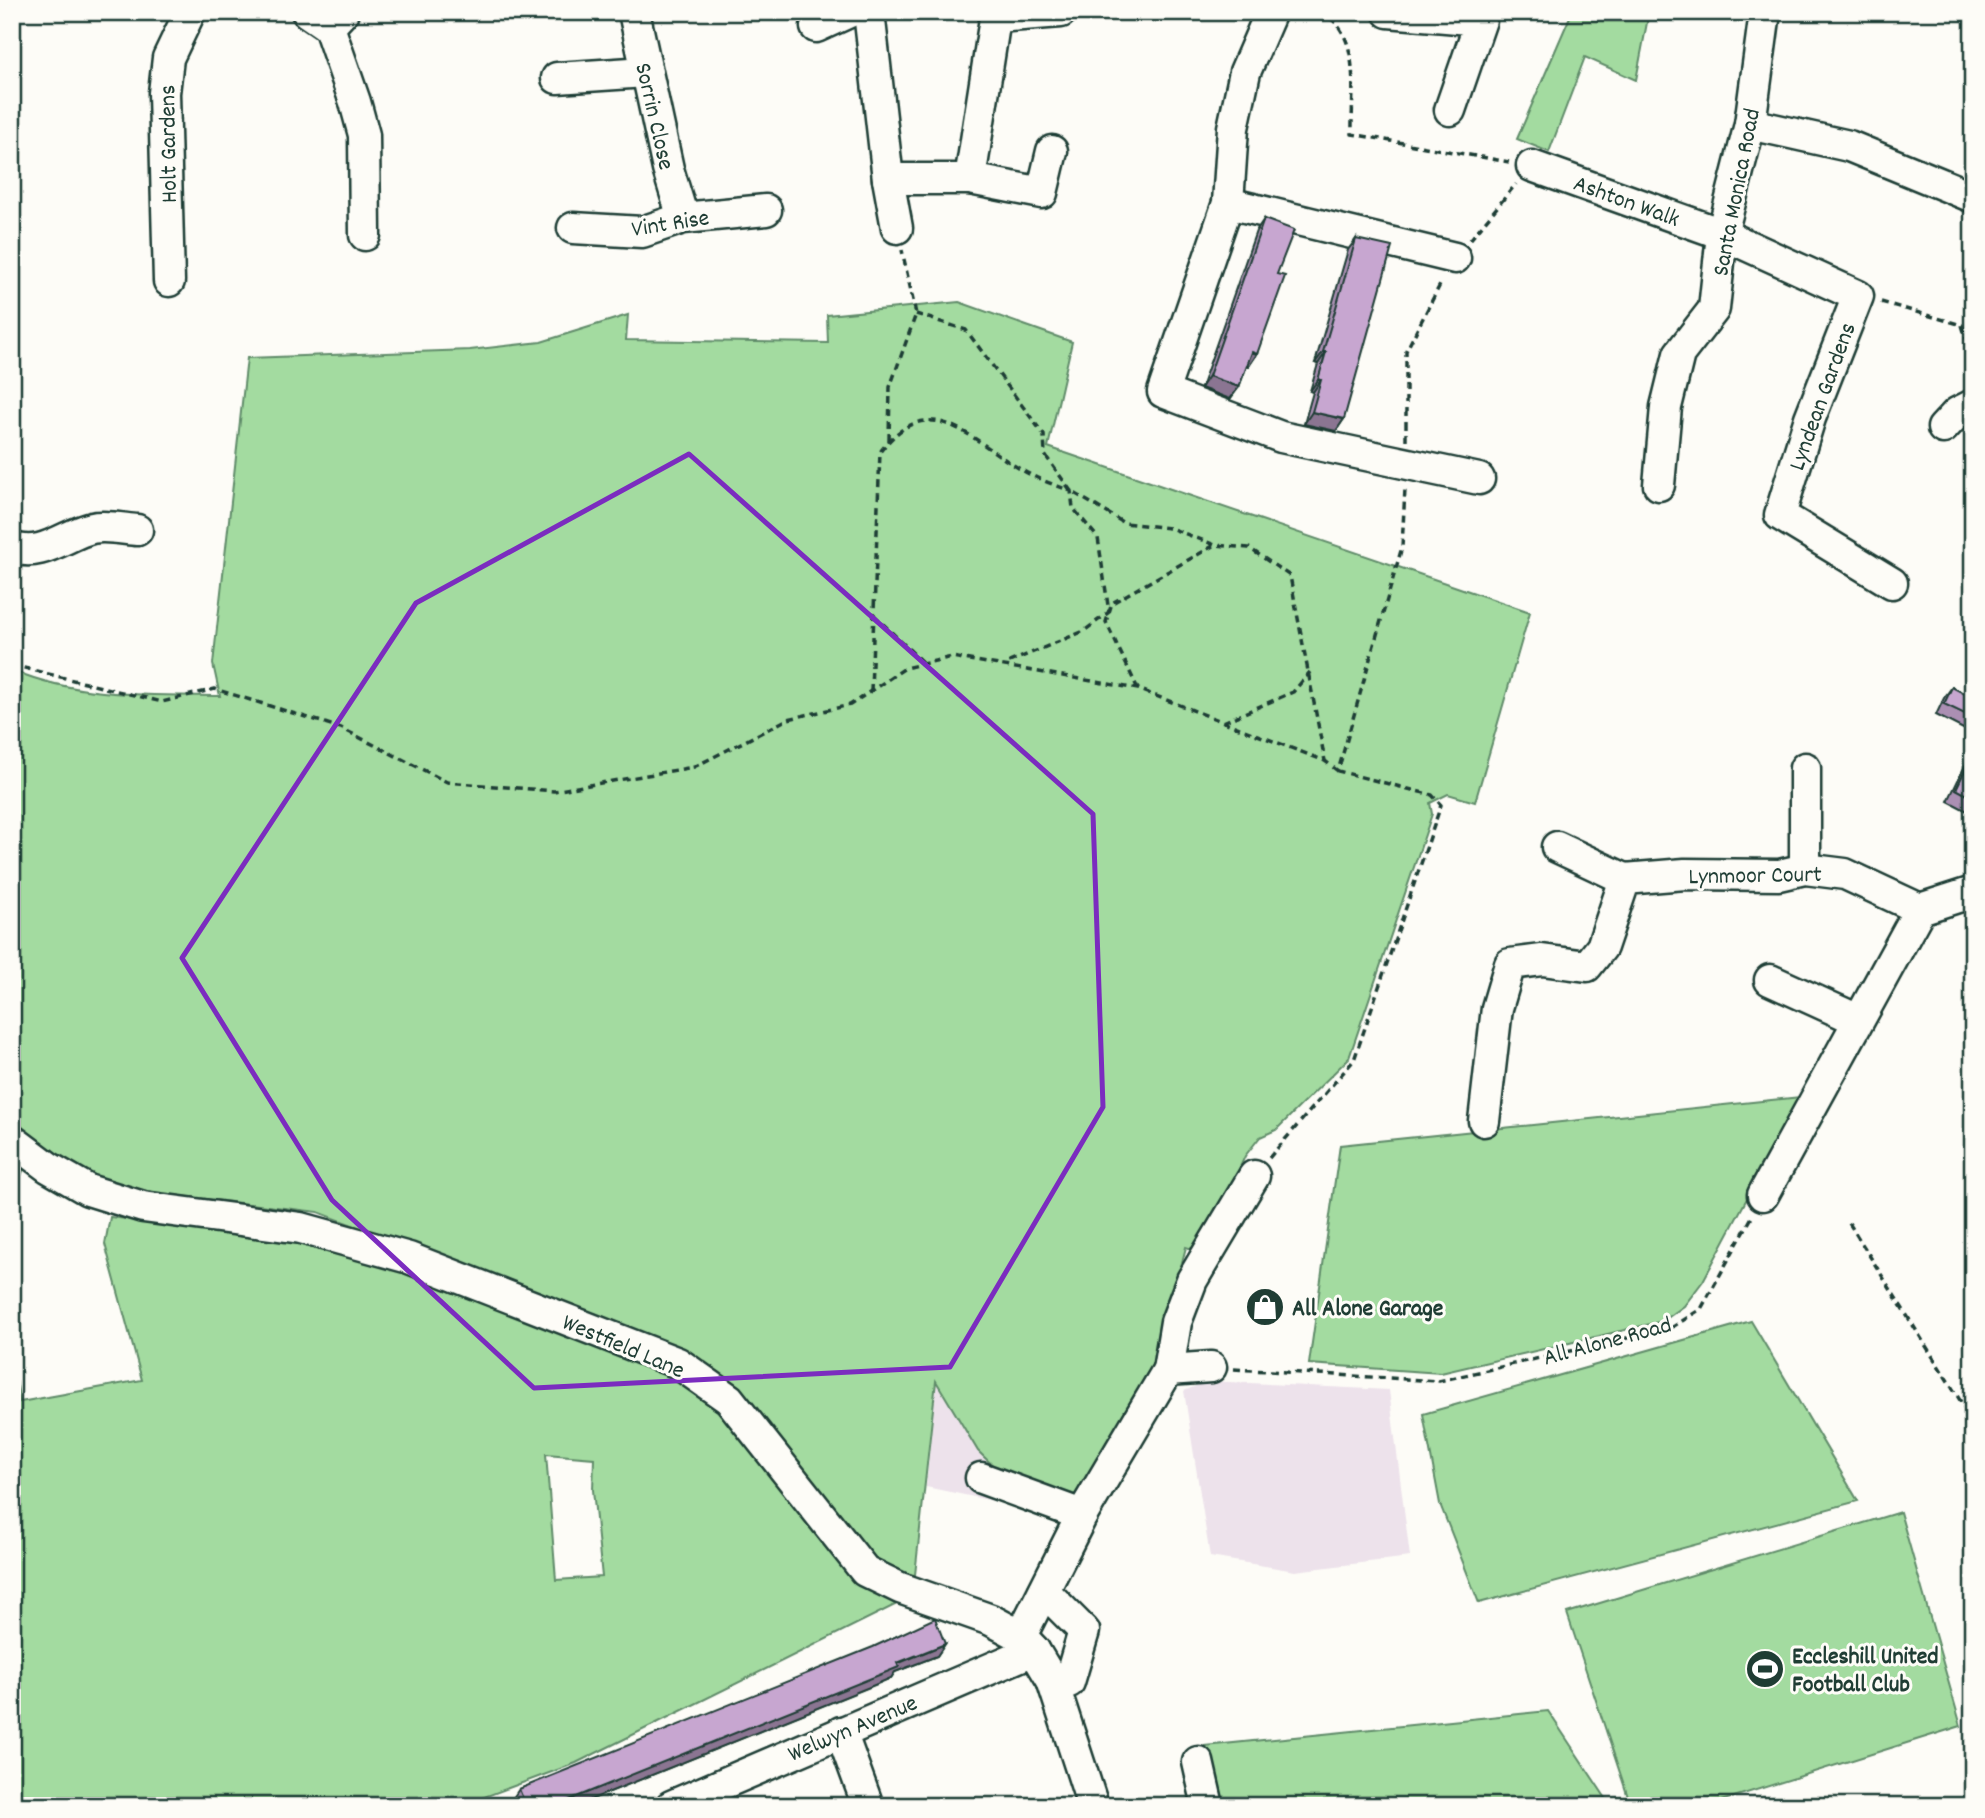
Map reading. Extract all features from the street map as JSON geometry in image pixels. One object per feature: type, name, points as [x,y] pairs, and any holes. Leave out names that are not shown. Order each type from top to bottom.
[{"type":"street","name":"Holt Gardens","points":[[169,281],[166,74],[174,42],[190,12]]},
{"type":"street","name":"Sorrin Close","points":[[634,12],[646,72],[683,218]]},
{"type":"street","points":[[816,27],[849,12]]},
{"type":"street","points":[[869,12],[888,179],[897,228]]},
{"type":"street","points":[[970,179],[997,14],[1060,12]]},
{"type":"street","points":[[1271,12],[1245,72],[1233,128],[1228,204],[1163,392],[1282,436],[1479,479]]},
{"type":"street","points":[[1388,12],[1483,16],[1450,110]]},
{"type":"street","name":"Santa Monica Road","points":[[1659,485],[1666,407],[1678,354],[1714,309],[1722,234],[1750,124],[1765,12]]},
{"type":"street","points":[[326,17],[364,135],[365,235]]},
{"type":"street","points":[[557,78],[646,72]]},
{"type":"street","points":[[1750,124],[1849,146],[1969,202]]},
{"type":"street","points":[[888,179],[970,179],[1042,193],[1052,151]]},
{"type":"street","name":"Ashton Walk","points":[[1532,166],[1722,234]]},
{"type":"street","points":[[1228,204],[1455,258]]},
{"type":"street","name":"Vint Rise","points":[[573,228],[642,232],[683,218],[766,210]]},
{"type":"street","name":"Lyndean Gardens","points":[[1722,234],[1858,296],[1810,418],[1780,515],[1892,583]]},
{"type":"street","points":[[1942,428],[1957,413],[1973,405]]},
{"type":"street","points":[[12,547],[21,551],[47,547],[93,528],[137,530]]},
{"type":"street","points":[[1805,768],[1805,869]]},
{"type":"street","name":"Lynmoor Court","points":[[1557,847],[1625,879],[1685,874],[1779,875],[1805,869],[1845,874],[1920,909]]},
{"type":"street","points":[[1484,1121],[1497,1008],[1510,964],[1542,960],[1587,966],[1602,947],[1625,879]]},
{"type":"street","points":[[1763,1195],[1920,909],[1973,892]]},
{"type":"street","points":[[1770,980],[1858,1020]]},
{"type":"street","name":"Westfield Lane","points":[[12,1140],[48,1167],[88,1190],[144,1208],[302,1228],[409,1258],[678,1363],[729,1399],[865,1571],[900,1588],[991,1620],[1028,1643]]},
{"type":"street","points":[[1093,1806],[1052,1680],[1028,1643],[1044,1591],[1082,1515],[1168,1370],[1176,1322],[1192,1280],[1254,1176]]},
{"type":"street","points":[[1168,1370],[1211,1367]]},
{"type":"street","points":[[981,1478],[1082,1515]]},
{"type":"street","points":[[1044,1591],[1084,1631],[1069,1682]]},
{"type":"street","name":"Welwyn Avenue","points":[[689,1802],[1028,1643]]},
{"type":"street","points":[[841,1732],[868,1806]]},
{"type":"street","points":[[1198,1762],[1208,1806]]},
{"type":"path","points":[[1320,12],[1334,18],[1350,47],[1352,134],[1532,166],[1455,258],[1406,351],[1406,464],[1402,548],[1338,771]]},
{"type":"path","points":[[889,440],[890,387],[916,314],[897,228]]},
{"type":"path","points":[[1858,296],[1962,325],[1973,360]]},
{"type":"path","points":[[916,314],[966,330],[1044,435],[1045,455],[1071,491],[1073,508],[1098,538],[1109,612]]},
{"type":"path","points":[[870,691],[880,452],[889,440],[917,422],[951,422],[1023,471],[1071,491],[1124,523],[1170,528],[1215,545],[1249,548],[1290,576],[1325,761]]},
{"type":"path","points":[[1138,689],[1105,622],[1112,603],[1215,545]]},
{"type":"path","points":[[1005,664],[1084,631],[1109,612]]},
{"type":"path","points":[[874,615],[924,664]]},
{"type":"path","points":[[12,665],[162,702],[215,688],[341,728],[447,782],[554,791],[694,766],[788,719],[850,705],[905,668],[952,657],[1138,689],[1325,761],[1338,771],[1432,795],[1441,805],[1354,1060],[1254,1176]]},
{"type":"path","points":[[1223,722],[1293,692],[1310,672]]},
{"type":"path","name":"All Alone Road","points":[[1211,1367],[1439,1381],[1671,1328],[1702,1309],[1763,1195]]},
{"type":"path","points":[[1849,1223],[1973,1420]]},
{"type":"highlighted area","points":[[689,454],[1093,814],[1103,1107],[950,1367],[534,1388],[332,1200],[182,958],[416,603]]},
{"type":"shaded area","points":[[936,1380],[978,1451],[1051,1513],[926,1487]]},
{"type":"shaded area","points":[[1208,1381],[1389,1390],[1410,1557],[1295,1571],[1210,1557],[1184,1391]]},
{"type":"green space","points":[[1572,12],[1649,12],[1636,80],[1585,57],[1549,152],[1517,139]]},
{"type":"green space","points":[[959,302],[1072,342],[1048,447],[1530,612],[1475,802],[1448,794],[1430,803],[1432,814],[1349,1058],[1276,1130],[1260,1137],[1245,1156],[1202,1252],[1186,1247],[1156,1363],[1086,1482],[1070,1501],[1012,1484],[978,1451],[936,1381],[915,1575],[888,1572],[862,1558],[753,1416],[503,1282],[318,1212],[155,1193],[104,1182],[54,1157],[12,1129],[12,670],[63,686],[89,690],[141,695],[220,696],[213,664],[247,358],[470,350],[541,342],[628,315],[626,340],[828,343],[827,315]]},
{"type":"green space","points":[[1801,1097],[1703,1281],[1684,1306],[1663,1321],[1441,1373],[1309,1364],[1340,1145]]},
{"type":"green space","points":[[12,1157],[25,1165],[12,1201]]},
{"type":"green space","points":[[110,1217],[260,1235],[270,1230],[386,1261],[628,1353],[706,1391],[892,1597],[895,1605],[576,1763],[460,1806],[12,1806],[12,1358],[20,1402],[142,1380],[105,1244]],"holes":[[[546,1454],[594,1458],[593,1490],[602,1577],[556,1580]]]},
{"type":"green space","points":[[1751,1321],[1858,1501],[1479,1603],[1440,1504],[1423,1414]]},
{"type":"green space","name":"Eccleshill United Football Club","points":[[1900,1512],[1961,1726],[1705,1806],[1631,1806],[1567,1613]]},
{"type":"green space","points":[[1548,1711],[1611,1806],[1220,1806],[1205,1746]]},
{"type":"building","points":[[1264,219],[1294,230],[1277,274],[1285,276],[1257,354],[1252,352],[1239,387],[1209,376]]},
{"type":"building","points":[[1356,239],[1392,247],[1344,419],[1312,412],[1321,380],[1318,380],[1326,352],[1323,352]]},
{"type":"building","points":[[1952,687],[1973,698],[1973,718],[1944,704]]},
{"type":"building","points":[[1973,754],[1973,798],[1956,789]]},
{"type":"building","points":[[935,1618],[945,1644],[897,1663],[899,1667],[554,1806],[526,1806],[519,1789],[873,1647]]},
{"type":"place","name":"All Alone Garage","points":[[1265,1307]]},
{"type":"place","name":"Eccleshill United Football Club","points":[[1765,1669]]}]
